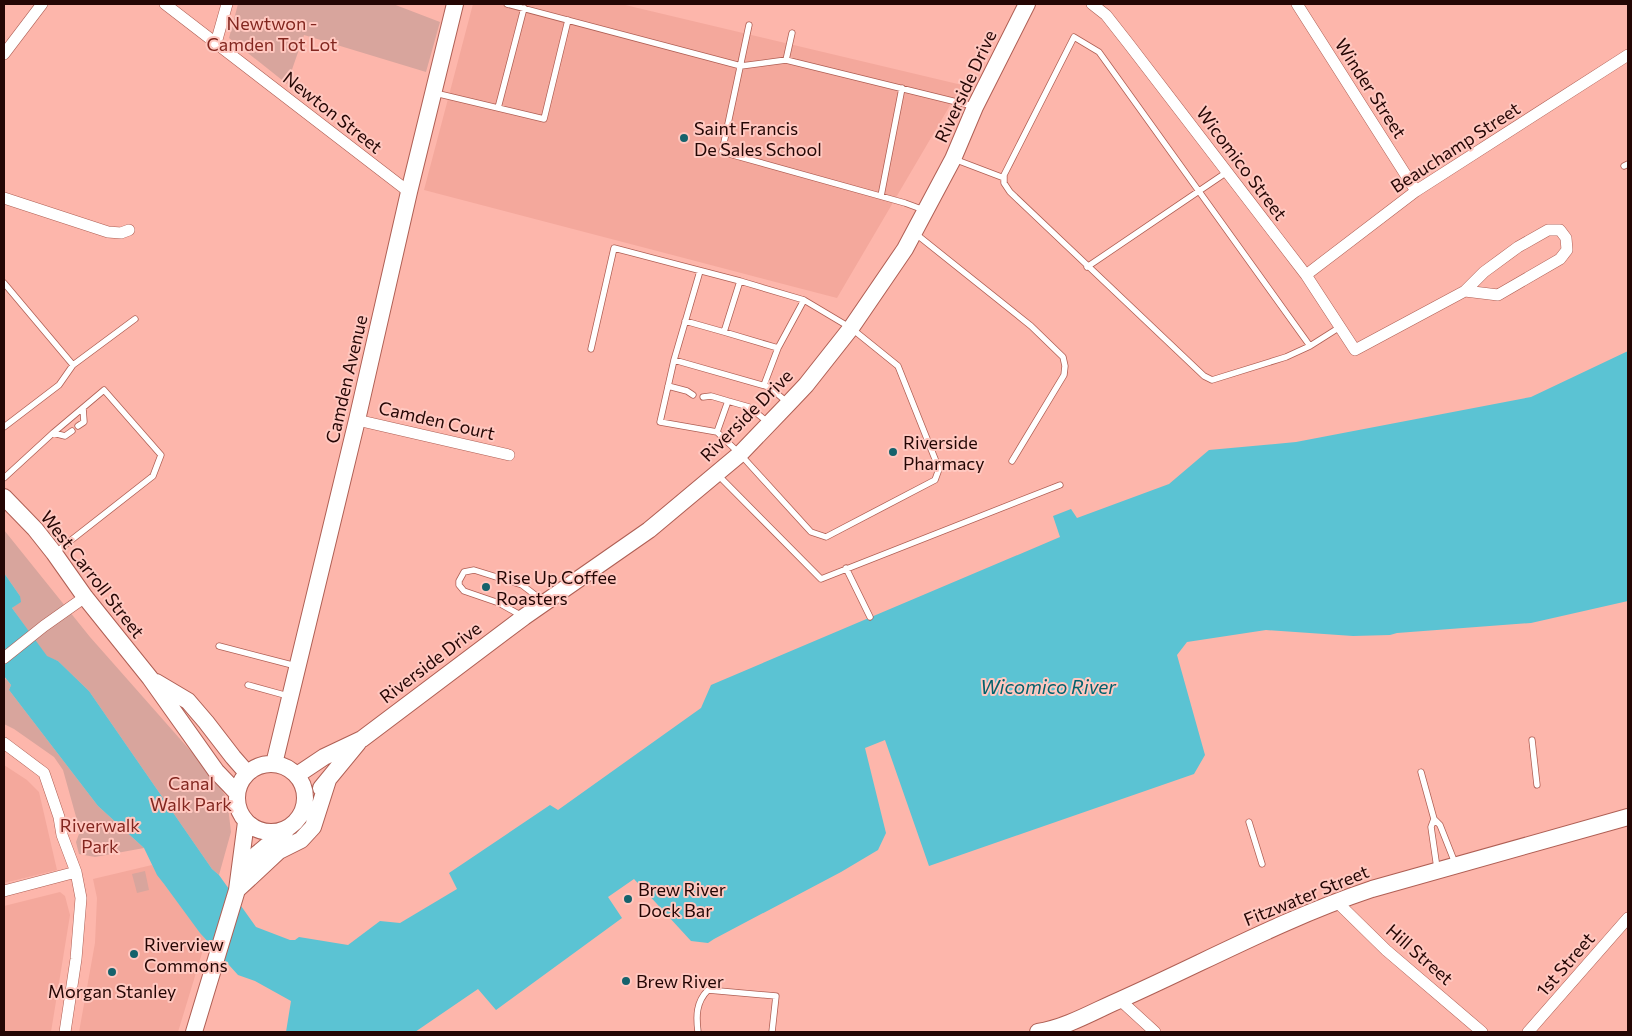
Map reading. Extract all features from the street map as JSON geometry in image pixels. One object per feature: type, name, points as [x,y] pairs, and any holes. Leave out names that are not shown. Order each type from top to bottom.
[{"type":"street","points":[[4,54],[42,4]]},
{"type":"street","name":"Newton Street","points":[[165,4],[409,192]]},
{"type":"street","points":[[216,43],[227,4]]},
{"type":"street","name":"Camden Avenue","points":[[274,764],[455,4]]},
{"type":"street","name":"Riverside Drive","points":[[297,775],[324,757],[362,739],[524,617],[649,530],[740,454],[789,403],[806,385],[851,328],[905,249],[953,159],[975,106],[1027,4]]},
{"type":"street","name":"Wicomico Street","points":[[1092,4],[1106,15],[1128,42],[1306,275],[1355,350],[1465,291]]},
{"type":"street","name":"Winder Street","points":[[1297,4],[1416,191]]},
{"type":"street","name":"Beauchamp Street","points":[[1306,275],[1416,191],[1628,56]]},
{"type":"street","points":[[4,198],[108,232],[121,233],[129,230]]},
{"type":"street","points":[[1548,230],[1560,230],[1566,238],[1567,250],[1560,259],[1498,296],[1465,291],[1484,272],[1518,247],[1548,230]]},
{"type":"street","name":"Camden Court","points":[[357,420],[509,455]]},
{"type":"street","name":"West Carroll Street","points":[[4,497],[35,529],[54,553],[85,597],[150,678],[216,771],[237,793]]},
{"type":"street","points":[[4,658],[85,597]]},
{"type":"street","name":"West Carroll Street","points":[[150,678],[188,701],[247,773]]},
{"type":"street","name":"Riverside Drive","points":[[305,803],[328,780],[362,739]]},
{"type":"street","points":[[4,743],[44,773],[59,817],[62,835],[76,872],[81,898],[76,959],[65,1032]]},
{"type":"street","points":[[236,894],[257,854],[289,828],[300,818],[305,803],[306,793],[297,775],[282,765],[264,764],[255,767],[240,782],[237,793],[238,808],[246,822],[255,829],[266,832],[278,832],[289,828]]},
{"type":"street","points":[[236,894],[278,852],[301,840],[313,828],[328,780]]},
{"type":"street","name":"Fitzwater Street","points":[[1038,1032],[1078,1020],[1336,901],[1437,870],[1628,817]]},
{"type":"street","points":[[194,1032],[236,894],[246,822]]},
{"type":"street","points":[[4,891],[76,872]]},
{"type":"street","name":"Hill Street","points":[[1336,901],[1386,950],[1482,1032]]},
{"type":"street","name":"1st Street","points":[[1528,1032],[1628,918]]},
{"type":"street","points":[[1120,1000],[1155,1032]]},
{"type":"lane","points":[[507,4],[740,66],[786,60],[975,106]]},
{"type":"lane","points":[[498,108],[524,8]]},
{"type":"lane","points":[[433,93],[544,119],[568,20]]},
{"type":"lane","points":[[749,25],[722,152],[906,203],[926,211]]},
{"type":"lane","points":[[786,60],[792,33]]},
{"type":"lane","points":[[1310,346],[1100,52],[1074,38],[1004,175],[1004,183],[1010,192],[1204,376],[1212,380],[1286,357],[1310,346],[1340,327]]},
{"type":"lane","points":[[881,196],[902,88]]},
{"type":"lane","points":[[953,159],[1004,178]]},
{"type":"lane","points":[[1087,266],[1227,172]]},
{"type":"lane","points":[[914,233],[1031,326],[1063,357],[1064,375],[1012,462]]},
{"type":"lane","points":[[591,349],[614,248],[740,281],[804,300],[851,328],[898,366],[940,469],[935,480],[826,537],[811,532],[740,454],[717,432],[660,422],[674,360],[700,271]]},
{"type":"lane","points":[[724,332],[740,281]]},
{"type":"lane","points":[[4,283],[73,366]]},
{"type":"lane","points":[[764,385],[778,348],[804,300]]},
{"type":"lane","points":[[4,427],[59,385],[73,366],[135,318]]},
{"type":"lane","points":[[685,322],[778,348]]},
{"type":"lane","points":[[674,360],[764,385],[789,403]]},
{"type":"lane","points":[[668,386],[693,392]]},
{"type":"lane","points":[[4,478],[104,390],[161,455],[153,476],[54,553]]},
{"type":"lane","points":[[704,394],[750,407],[769,424]]},
{"type":"lane","points":[[717,432],[728,401]]},
{"type":"lane","points":[[78,426],[84,422],[83,408]]},
{"type":"lane","points":[[53,433],[65,436],[72,431]]},
{"type":"lane","points":[[717,474],[821,578],[1060,485]]},
{"type":"lane","points":[[846,568],[870,618]]},
{"type":"lane","points":[[524,617],[499,603],[464,591],[459,581],[464,572],[474,570],[522,585],[545,603]]},
{"type":"lane","points":[[219,646],[298,667]]},
{"type":"lane","points":[[248,685],[290,696]]},
{"type":"lane","points":[[1532,740],[1537,785]]},
{"type":"lane","points":[[1421,772],[1434,819],[1440,825],[1456,865]]},
{"type":"lane","points":[[1434,819],[1431,826],[1437,870]]},
{"type":"lane","points":[[1250,822],[1262,864]]},
{"type":"lane","points":[[698,1032],[697,1008],[702,996],[708,990],[776,996],[772,1032]]},
{"type":"shaded area","name":"Saint Francis De Sales School","points":[[473,4],[621,4],[962,85],[837,298],[424,190]]},
{"type":"shaded area","points":[[4,765],[27,780],[39,792],[57,870],[4,883]]},
{"type":"shaded area","points":[[152,865],[206,940],[178,1032],[79,1032],[95,943],[97,898],[93,879]]},
{"type":"shaded area","points":[[60,892],[65,896],[70,915],[51,1032],[4,1032],[4,906]]},
{"type":"green space","name":"Newtwon - Camden Tot Lot","points":[[238,4],[393,4],[440,22],[426,72],[304,35],[287,84],[229,38]]},
{"type":"green space","name":"Canal Walk Park","points":[[4,530],[90,637],[211,774],[227,798],[231,832],[219,875],[212,869],[89,691],[58,661],[47,657],[12,608],[20,602],[20,596],[4,573]]},
{"type":"green space","name":"Riverwalk Park","points":[[6,679],[11,685],[9,690],[98,806],[144,848],[95,857],[79,854],[76,842],[80,831],[63,770],[54,757],[4,724],[4,681]]},
{"type":"green space","points":[[145,871],[149,890],[137,893],[132,874]]},
{"type":"water","name":"Wicomico River","points":[[1628,351],[1628,601],[1531,623],[1390,635],[1353,636],[1266,630],[1187,642],[1177,655],[1205,755],[1194,774],[929,866],[885,740],[865,748],[886,833],[878,850],[841,872],[708,943],[691,941],[634,879],[608,897],[622,918],[496,1010],[478,989],[415,1032],[286,1032],[291,1001],[255,981],[238,975],[200,933],[157,875],[144,848],[98,806],[9,690],[11,685],[4,676],[4,573],[20,596],[21,602],[12,608],[47,656],[58,661],[89,691],[212,869],[219,875],[256,927],[290,940],[295,940],[299,937],[348,945],[380,921],[400,923],[457,889],[449,873],[550,805],[558,810],[701,708],[711,685],[1060,537],[1053,516],[1071,509],[1077,518],[1169,484],[1209,450],[1296,442],[1531,397]]},
{"type":"place","name":"Saint Francis De Sales School","points":[[684,138]]},
{"type":"place","name":"Riverside Pharmacy","points":[[893,452]]},
{"type":"place","name":"Rise Up Coffee Roasters","points":[[486,587]]},
{"type":"place","name":"Brew River Dock Bar","points":[[628,899]]},
{"type":"place","name":"Riverview Commons","points":[[134,954]]},
{"type":"place","name":"Morgan Stanley","points":[[112,972]]},
{"type":"place","name":"Brew River","points":[[626,981]]}]
